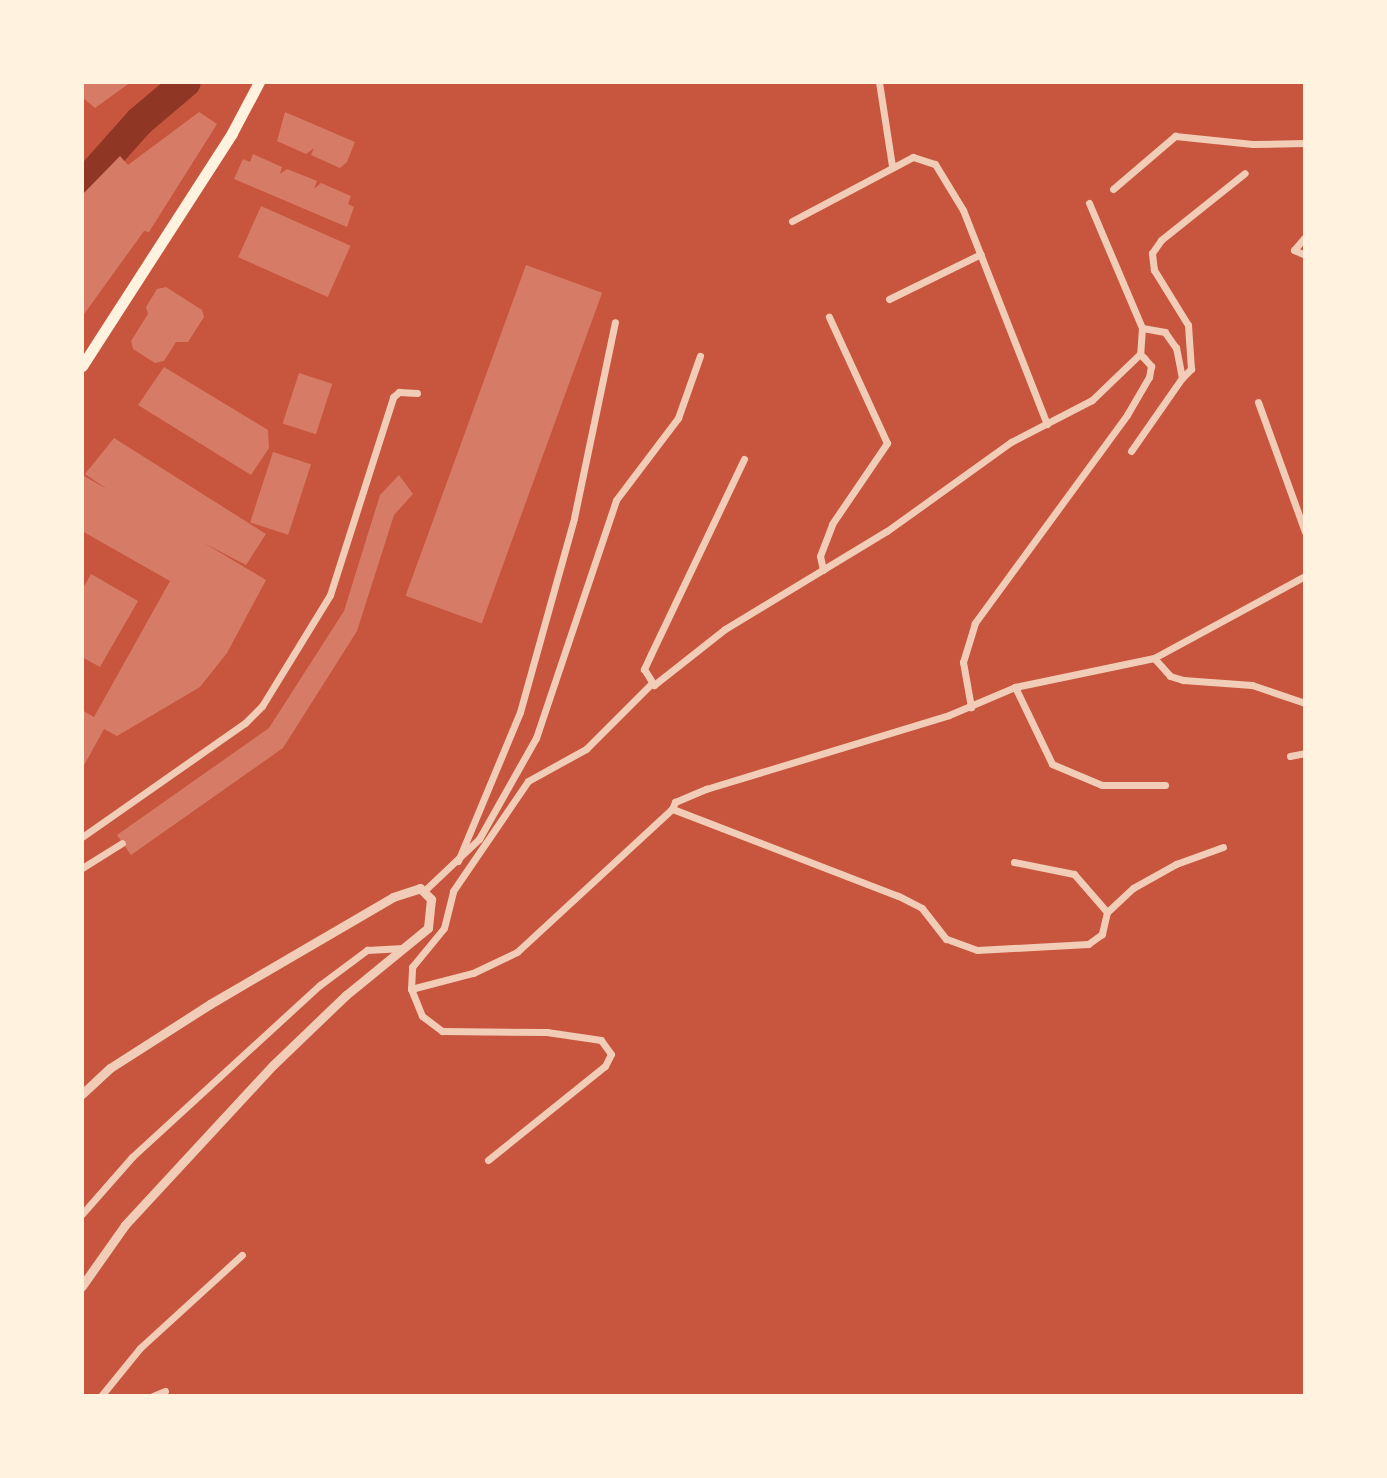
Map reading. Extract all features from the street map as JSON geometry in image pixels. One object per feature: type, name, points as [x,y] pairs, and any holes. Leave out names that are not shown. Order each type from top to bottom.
[{"type":"main road","points":[[82,366],[258,83]]},
{"type":"street","points":[[879,82],[892,166]]},
{"type":"street","points":[[1113,189],[1175,136],[1253,144],[1305,143]]},
{"type":"street","points":[[792,221],[913,157],[944,173],[981,254],[1047,424]]},
{"type":"street","points":[[1131,451],[1191,369],[1188,325],[1154,270],[1152,253],[1161,240],[1245,173]]},
{"type":"street","points":[[488,1160],[605,1066],[611,1054],[601,1040],[547,1032],[442,1031],[422,1016],[411,989],[412,967],[444,928],[453,891],[528,781],[586,749],[652,683],[660,682],[737,621],[823,570],[1011,442],[1092,400],[1140,354],[1142,328],[1089,203]]},
{"type":"street","points":[[1305,237],[1294,250],[1305,255]]},
{"type":"street","points":[[889,299],[981,254]]},
{"type":"street","points":[[823,570],[820,556],[832,524],[887,443],[829,317]]},
{"type":"street","points":[[457,863],[520,712],[574,518],[615,322]]},
{"type":"street","points":[[1142,328],[1165,332],[1176,348],[1182,378]]},
{"type":"street","points":[[971,707],[963,662],[967,639],[1127,415],[1149,377],[1151,366],[1140,354]]},
{"type":"street","points":[[82,1094],[110,1068],[210,1004],[393,897],[409,889],[424,891],[467,853],[541,727],[616,500],[678,418],[700,356]]},
{"type":"street","points":[[82,837],[245,723],[262,706],[330,595],[393,397],[399,392],[417,393]]},
{"type":"street","points":[[1258,402],[1305,532]]},
{"type":"street","points":[[652,683],[644,669],[744,459]]},
{"type":"street","points":[[411,989],[473,973],[517,952],[672,809],[675,802],[706,789],[971,707],[1015,687],[1154,658],[1305,576]]},
{"type":"street","points":[[1154,658],[1170,676],[1183,680],[1252,685],[1305,703]]},
{"type":"street","points":[[1015,687],[1052,764],[1102,785],[1165,785]]},
{"type":"street","points":[[1290,756],[1305,753]]},
{"type":"street","points":[[672,809],[898,896],[922,908],[946,939],[977,950],[1088,944],[1102,934],[1107,912],[1152,875],[1223,847]]},
{"type":"street","points":[[82,868],[122,843]]},
{"type":"street","points":[[467,853],[474,862]]},
{"type":"street","points":[[1014,862],[1074,874],[1107,912]]},
{"type":"street","points":[[82,1286],[125,1225],[242,1098],[323,1016],[433,919],[434,907],[424,891]]},
{"type":"street","points":[[82,1214],[132,1157],[320,985],[367,950],[403,948]]},
{"type":"street","points":[[101,1396],[140,1348],[242,1255]]},
{"type":"street","points":[[153,1396],[165,1391]]},
{"type":"building","points":[[82,82],[131,82],[95,108],[82,97]]},
{"type":"building","points":[[199,112],[217,124],[149,232],[144,231],[82,317],[82,195],[120,156],[128,165]]},
{"type":"building","points":[[285,112],[355,142],[347,162],[340,168],[311,155],[314,148],[306,154],[277,141]]},
{"type":"building","points":[[253,154],[282,167],[280,174],[287,169],[317,181],[314,189],[321,183],[351,196],[348,204],[354,207],[347,227],[234,179],[243,159],[250,162]]},
{"type":"building","points":[[261,206],[351,246],[328,297],[238,257]]},
{"type":"building","points":[[526,265],[602,293],[482,623],[406,596]]},
{"type":"building","points":[[166,287],[202,310],[204,317],[188,342],[176,342],[164,361],[155,363],[133,349],[131,341],[148,314],[146,307],[157,289]]},
{"type":"building","points":[[164,367],[268,430],[269,448],[251,475],[138,405]]},
{"type":"building","points":[[299,373],[332,384],[316,434],[283,423]]},
{"type":"building","points":[[114,438],[266,534],[246,565],[204,543],[266,580],[227,653],[200,687],[117,736],[104,729],[82,769],[82,710],[94,717],[170,581],[82,531],[82,475],[107,489],[85,474]]},
{"type":"building","points":[[273,452],[311,464],[288,535],[250,522]]},
{"type":"building","points":[[399,475],[413,494],[394,515],[357,631],[283,748],[131,855],[117,835],[269,728],[344,611],[380,495]]},
{"type":"building","points":[[91,574],[138,601],[100,667],[82,657],[82,590]]},
{"type":"waterway","points":[[82,186],[140,121],[186,82]]}]
